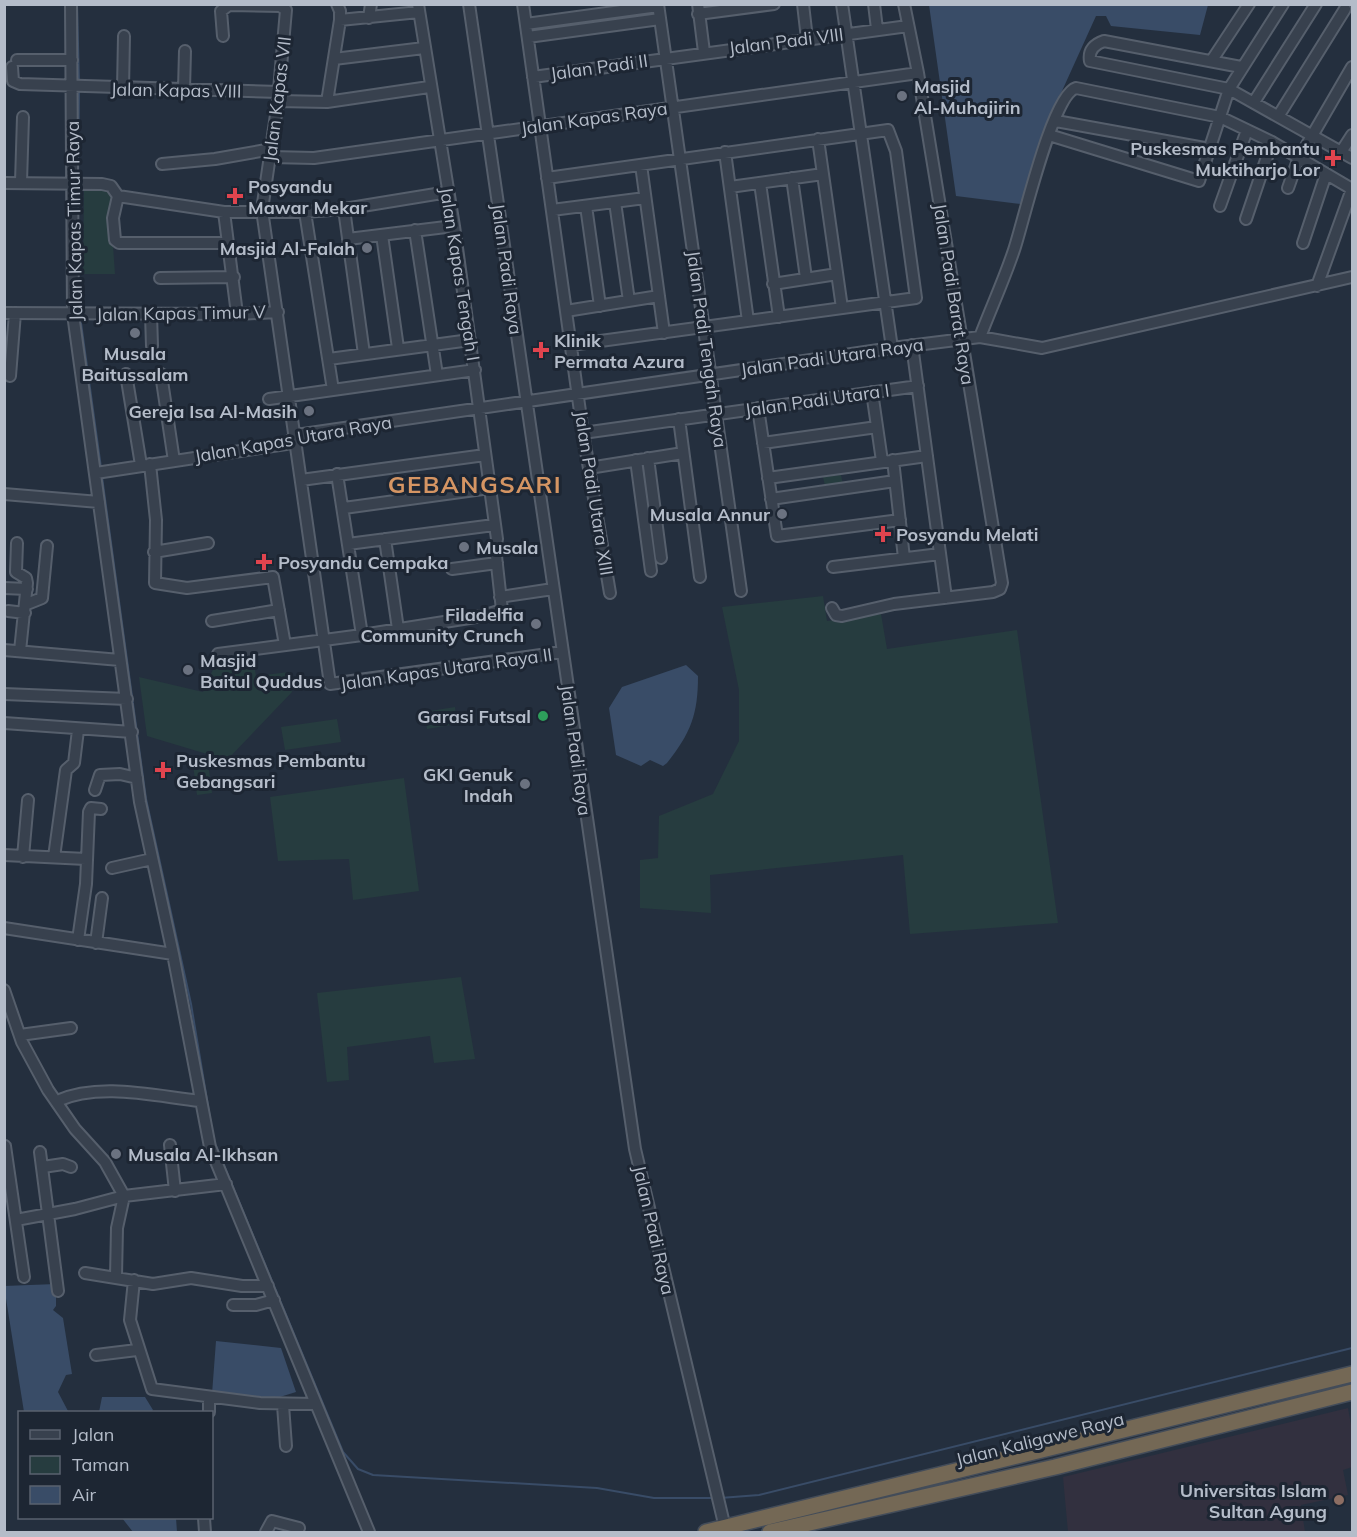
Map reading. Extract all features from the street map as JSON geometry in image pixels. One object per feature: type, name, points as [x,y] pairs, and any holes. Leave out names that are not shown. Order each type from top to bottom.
[{"type":"highway","points":[[782,1516],[808,1498],[1035,1446],[1353,1366]]},
{"type":"highway","name":"Jalan Kaligawe Raya","points":[[729,1531],[782,1516],[1316,1391],[1353,1374]]},
{"type":"highway","name":"Jalan Kaligawe Raya","points":[[729,1531],[1054,1457],[1353,1382]]},
{"type":"highway","points":[[770,1533],[1047,1469],[1316,1391],[1353,1392]]},
{"type":"highway","points":[[706,1533],[729,1531]]},
{"type":"street","name":"Jalan Kapas Timur Raya","points":[[71,4],[72,60],[77,88],[78,314],[100,472],[99,502],[120,660],[137,778],[152,859],[173,954],[210,1147],[369,1533]]},
{"type":"street","points":[[327,102],[340,20],[337,4]]},
{"type":"street","points":[[369,18],[371,4]]},
{"type":"street","name":"Jalan Padi Raya","points":[[469,4],[635,1149],[720,1507],[729,1531]]},
{"type":"street","name":"Jalan Padi Utara XIII","points":[[523,4],[583,433],[610,594]]},
{"type":"street","points":[[704,52],[698,9],[774,4]]},
{"type":"street","points":[[803,4],[807,39]]},
{"type":"street","points":[[842,4],[892,348]]},
{"type":"street","points":[[874,4],[877,28]]},
{"type":"street","name":"Jalan Padi Barat Raya","points":[[904,4],[969,338],[1002,583],[1000,589],[993,592],[946,598]]},
{"type":"street","points":[[1212,60],[1249,4]]},
{"type":"street","points":[[1049,135],[1195,182],[1200,180],[1229,89],[1283,4]]},
{"type":"street","points":[[1254,102],[1316,4]]},
{"type":"street","name":"Jalan Kapas VII","points":[[223,36],[221,11],[229,5],[283,7],[287,18],[279,96],[262,210],[296,435],[322,638],[331,685]]},
{"type":"street","points":[[526,24],[658,5]]},
{"type":"street","name":"Jalan Padi Tengah Raya","points":[[658,5],[741,591]]},
{"type":"street","points":[[340,20],[369,18],[388,10],[418,8]]},
{"type":"street","name":"Jalan Kapas Tengah I","points":[[398,629],[482,616],[502,610],[475,370],[418,8]]},
{"type":"street","points":[[1278,116],[1345,9]]},
{"type":"street","points":[[528,36],[660,19]]},
{"type":"street","name":"Jalan Padi VIII","points":[[665,57],[877,28],[908,26]]},
{"type":"street","points":[[123,88],[124,36]]},
{"type":"street","points":[[1241,67],[1104,41],[1092,49],[1090,61],[1229,89],[1353,158]]},
{"type":"street","points":[[334,59],[424,48]]},
{"type":"street","points":[[184,51],[184,89]]},
{"type":"street","name":"Jalan Padi II","points":[[533,77],[665,57]]},
{"type":"street","name":"Jalan Kapas VIII","points":[[72,60],[15,64],[13,81],[77,88],[184,89],[327,102],[429,87]]},
{"type":"street","points":[[1288,188],[1298,160],[1311,135],[1353,67]]},
{"type":"street","name":"Jalan Kapas Raya","points":[[162,164],[271,153],[314,158],[918,73]]},
{"type":"street","points":[[969,338],[1014,249],[1027,199],[1049,135],[1066,95],[1076,88],[1220,117],[1272,142],[1298,160],[1353,189],[1317,286]]},
{"type":"street","points":[[21,182],[23,117]]},
{"type":"street","points":[[1056,120],[1210,149]]},
{"type":"street","points":[[547,178],[888,130],[897,151],[916,298],[571,345]]},
{"type":"street","points":[[1220,206],[1247,130]]},
{"type":"street","points":[[1341,152],[1353,135]]},
{"type":"street","points":[[818,139],[842,308]]},
{"type":"street","points":[[1246,219],[1272,142]]},
{"type":"street","points":[[725,152],[748,321]]},
{"type":"street","points":[[641,165],[664,333]]},
{"type":"street","points":[[730,187],[823,174]]},
{"type":"street","points":[[1303,243],[1326,174]]},
{"type":"street","points":[[792,178],[806,278]]},
{"type":"street","points":[[4,183],[111,186],[118,196],[224,212],[262,210],[305,212],[344,209],[448,192]]},
{"type":"street","points":[[760,183],[779,317]]},
{"type":"street","points":[[118,196],[113,218],[115,240],[119,243],[228,243]]},
{"type":"street","points":[[552,210],[645,198]]},
{"type":"street","points":[[615,202],[629,301]]},
{"type":"street","points":[[586,206],[600,306]]},
{"type":"street","points":[[344,209],[364,354]]},
{"type":"street","points":[[224,212],[237,314]]},
{"type":"street","points":[[305,212],[333,390]]},
{"type":"street","points":[[348,239],[454,226]]},
{"type":"street","points":[[415,230],[437,375]]},
{"type":"street","points":[[382,235],[398,348]]},
{"type":"street","points":[[773,284],[837,274]]},
{"type":"street","points":[[160,278],[234,277]]},
{"type":"street","name":"Jalan Padi Utara Raya","points":[[525,401],[969,338],[1042,348],[1353,277]]},
{"type":"street","points":[[566,311],[659,296]]},
{"type":"street","name":"Jalan Kapas Timur V","points":[[10,313],[237,314],[278,312]]},
{"type":"street","points":[[10,313],[10,376]]},
{"type":"street","points":[[151,314],[152,346]]},
{"type":"street","points":[[329,359],[432,343],[470,340]]},
{"type":"street","points":[[832,608],[836,615],[842,616],[894,604],[946,598],[912,345]]},
{"type":"street","points":[[269,399],[475,370]]},
{"type":"street","points":[[126,374],[156,520],[154,580],[160,586],[187,588],[271,576],[274,578],[285,645]]},
{"type":"street","points":[[161,374],[174,460]]},
{"type":"street","name":"Jalan Padi Utara I","points":[[583,433],[918,386]]},
{"type":"street","points":[[872,392],[877,427],[895,481],[904,558]]},
{"type":"street","name":"Jalan Kapas Utara Raya","points":[[100,472],[286,444],[296,435],[525,401]]},
{"type":"street","points":[[758,408],[775,534],[781,536],[900,520]]},
{"type":"street","points":[[679,419],[700,577]]},
{"type":"street","points":[[763,443],[877,427]]},
{"type":"street","points":[[589,468],[683,453]]},
{"type":"street","points":[[301,480],[485,455]]},
{"type":"street","points":[[768,478],[927,456]]},
{"type":"street","points":[[648,458],[661,558]]},
{"type":"street","points":[[636,460],[651,571]]},
{"type":"street","points":[[337,474],[362,635]]},
{"type":"street","points":[[771,499],[895,481]]},
{"type":"street","points":[[344,508],[490,488]]},
{"type":"street","points":[[4,494],[99,502]]},
{"type":"street","points":[[642,510],[654,509]]},
{"type":"street","points":[[348,544],[494,525]]},
{"type":"street","points":[[218,654],[398,629],[385,539]]},
{"type":"street","points":[[17,543],[15,570],[27,580],[20,651]]},
{"type":"street","points":[[154,552],[208,543]]},
{"type":"street","points":[[8,611],[26,608],[42,598],[47,546]]},
{"type":"street","points":[[833,567],[940,554]]},
{"type":"street","points":[[452,569],[496,563]]},
{"type":"street","points":[[4,588],[27,589]]},
{"type":"street","points":[[500,597],[553,589]]},
{"type":"street","points":[[212,621],[279,610]]},
{"type":"street","points":[[4,650],[120,660]]},
{"type":"street","name":"Jalan Kapas Utara Raya II","points":[[331,685],[562,652]]},
{"type":"street","points":[[4,694],[127,699]]},
{"type":"street","points":[[4,723],[132,732]]},
{"type":"street","points":[[54,857],[66,770],[74,763],[78,730]]},
{"type":"street","points":[[95,790],[99,777],[103,775],[120,774],[137,778]]},
{"type":"street","points":[[23,857],[28,800]]},
{"type":"street","points":[[78,940],[86,884],[89,809],[101,809]]},
{"type":"street","points":[[4,855],[86,859]]},
{"type":"street","points":[[112,868],[152,859]]},
{"type":"street","points":[[96,943],[102,898]]},
{"type":"street","points":[[4,928],[173,954]]},
{"type":"street","points":[[4,990],[8,1014],[57,1101],[75,1129],[105,1162],[124,1196],[117,1228],[116,1277]]},
{"type":"street","points":[[20,1035],[71,1028]]},
{"type":"street","points":[[57,1101],[76,1093],[100,1091],[201,1101]]},
{"type":"street","points":[[170,1145],[175,1191]]},
{"type":"street","points":[[5,1146],[24,1277]]},
{"type":"street","points":[[40,1152],[58,1291]]},
{"type":"street","points":[[43,1167],[63,1164],[70,1167]]},
{"type":"street","points":[[16,1220],[49,1215],[124,1196],[226,1184]]},
{"type":"street","points":[[85,1273],[158,1285],[191,1278],[242,1286],[268,1286]]},
{"type":"street","points":[[134,1280],[129,1316],[137,1350],[152,1389],[209,1398],[284,1405],[316,1404]]},
{"type":"street","points":[[233,1305],[256,1305],[274,1300]]},
{"type":"street","points":[[96,1355],[137,1350]]},
{"type":"street","points":[[209,1398],[209,1411]]},
{"type":"street","points":[[284,1405],[286,1446]]},
{"type":"street","points":[[266,1533],[272,1521],[299,1528]]},
{"type":"shaded area","points":[[1348,1408],[1352,1430],[1352,1467],[1343,1470],[1348,1495],[1301,1505],[1305,1532],[1068,1532],[1063,1477]]},
{"type":"green space","points":[[84,188],[107,188],[115,196],[111,217],[115,274],[83,274]]},
{"type":"green space","points":[[841,475],[843,484],[825,486],[823,477]]},
{"type":"green space","points":[[823,596],[827,621],[881,614],[887,649],[1017,630],[1058,923],[910,934],[903,855],[710,875],[711,913],[640,908],[640,860],[658,858],[659,816],[713,794],[739,741],[739,690],[722,607]]},
{"type":"green space","points":[[236,656],[253,656],[256,676],[289,672],[292,692],[227,760],[147,736],[139,677],[203,692],[215,665]]},
{"type":"green space","points":[[455,707],[457,724],[427,729],[424,712]]},
{"type":"green space","points":[[337,719],[341,742],[285,750],[281,727]]},
{"type":"green space","points":[[208,763],[212,793],[197,795],[193,765]]},
{"type":"green space","points":[[404,778],[419,891],[353,900],[349,859],[278,861],[270,797]]},
{"type":"green space","points":[[461,977],[475,1059],[434,1063],[430,1036],[347,1047],[349,1080],[327,1082],[317,993]]},
{"type":"water","points":[[929,5],[1208,5],[1200,35],[1111,26],[1106,16],[1096,16],[1057,102],[1021,204],[956,196]]},
{"type":"water","points":[[686,665],[698,676],[695,712],[682,742],[667,763],[663,766],[650,760],[641,766],[616,755],[609,708],[622,687]]},
{"type":"water","points":[[56,1284],[56,1306],[53,1310],[63,1318],[72,1374],[66,1375],[58,1392],[68,1411],[24,1411],[4,1286]]},
{"type":"water","points":[[216,1341],[281,1348],[296,1392],[270,1400],[212,1394]]},
{"type":"water","points":[[102,1397],[145,1397],[153,1410],[152,1411],[99,1411]]},
{"type":"water","points":[[123,1519],[176,1519],[177,1532],[133,1532]]},
{"type":"waterway","points":[[77,4],[79,83]]},
{"type":"waterway","points":[[78,182],[79,88]]},
{"type":"waterway","points":[[78,187],[78,227]]},
{"type":"waterway","points":[[80,316],[101,468]]},
{"type":"waterway","points":[[102,477],[146,799],[191,1004],[211,1124]]},
{"type":"waterway","points":[[213,1139],[343,1452],[358,1469],[373,1475],[597,1488],[654,1498],[715,1498]]},
{"type":"waterway","points":[[720,1498],[759,1495],[1352,1348]]},
{"type":"place","name":"Masjid Al-Muhajirin","points":[[902,96]]},
{"type":"place","name":"Puskesmas Pembantu Muktiharjo Lor","points":[[1333,158]]},
{"type":"place","name":"Posyandu Mawar Mekar","points":[[235,196]]},
{"type":"place","name":"Masjid Al-Falah","points":[[367,248]]},
{"type":"place","name":"Musala Baitussalam","points":[[135,333]]},
{"type":"place","name":"Klinik Permata Azura","points":[[541,350]]},
{"type":"place","name":"Gereja Isa Al-Masih","points":[[309,411]]},
{"type":"place","name":"Musala Annur","points":[[782,514]]},
{"type":"place","name":"Posyandu Melati","points":[[883,534]]},
{"type":"place","name":"Musala","points":[[464,547]]},
{"type":"place","name":"Posyandu Cempaka","points":[[264,562]]},
{"type":"place","name":"Filadelfia Community Crunch","points":[[536,624]]},
{"type":"place","name":"Masjid Baitul Quddus","points":[[188,670]]},
{"type":"place","name":"Garasi Futsal","points":[[543,716]]},
{"type":"place","name":"Puskesmas Pembantu Gebangsari","points":[[163,770]]},
{"type":"place","name":"GKI Genuk Indah","points":[[525,784]]},
{"type":"place","name":"Musala Al-Ikhsan","points":[[116,1154]]},
{"type":"place","name":"Universitas Islam Sultan Agung","points":[[1339,1500]]},
{"type":"district","name":"GEBANGSARI","points":[[475,484]]}]
